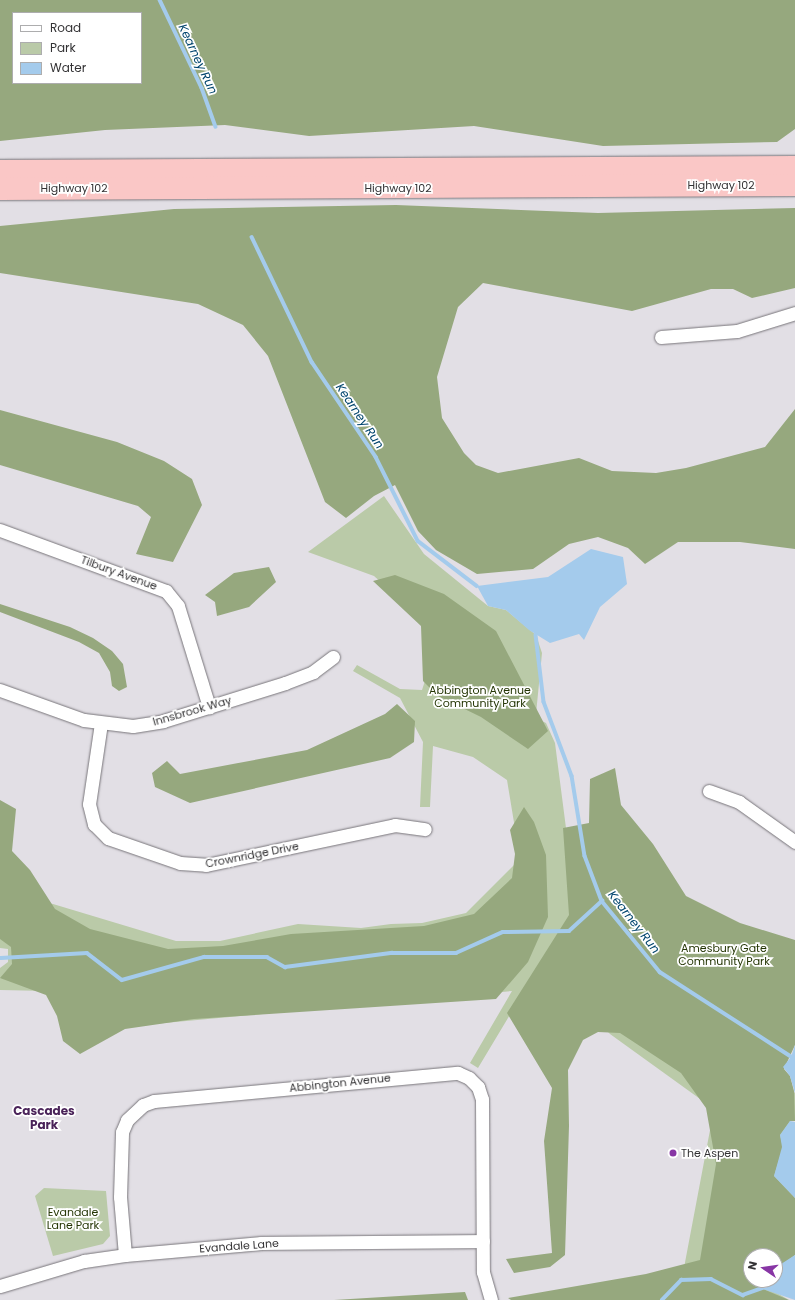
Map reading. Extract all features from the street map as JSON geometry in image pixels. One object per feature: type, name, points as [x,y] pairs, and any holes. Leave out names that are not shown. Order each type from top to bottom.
[{"type":"highway","name":"Highway 102","points":[[0,172],[795,167]]},
{"type":"highway","name":"Highway 102","points":[[0,189],[795,185]]},
{"type":"street","points":[[661,337],[737,331],[795,313]]},
{"type":"street","name":"Tilbury Avenue","points":[[0,530],[154,584],[166,591],[178,606],[209,707]]},
{"type":"street","name":"Innsbrook Way","points":[[0,690],[100,723],[148,724],[209,707],[285,683],[313,672],[333,656]]},
{"type":"street","name":"Crownridge Drive","points":[[100,723],[89,804],[94,824],[108,838],[180,864],[206,865],[395,825],[425,829]]},
{"type":"street","points":[[709,791],[739,802],[795,842]]},
{"type":"street","name":"Abbington Avenue","points":[[125,1255],[120,1197],[122,1132],[130,1116],[143,1105],[154,1101],[458,1073],[469,1078],[478,1087],[482,1099],[483,1272],[491,1300]]},
{"type":"street","name":"Evandale Lane","points":[[0,1286],[84,1261],[125,1255],[261,1243],[483,1241]]},
{"type":"green space","points":[[0,0],[795,0],[795,129],[777,142],[603,146],[474,126],[309,136],[225,125],[105,130],[0,141]]},
{"type":"green space","points":[[396,205],[598,213],[795,208],[795,288],[752,298],[733,289],[711,289],[632,311],[483,283],[458,307],[437,377],[442,418],[464,453],[476,465],[498,473],[579,458],[612,471],[656,473],[686,468],[765,447],[795,409],[795,549],[740,542],[678,542],[645,564],[628,548],[598,537],[569,544],[533,569],[477,574],[436,550],[418,531],[395,485],[374,496],[346,518],[325,502],[268,356],[243,325],[198,304],[0,273],[0,226],[174,209]]},
{"type":"green space","points":[[0,410],[117,442],[164,461],[192,479],[202,505],[173,562],[136,554],[151,517],[138,506],[0,465]]},
{"type":"green space","name":"Abbington Avenue Community Park","points":[[384,496],[424,554],[488,606],[506,610],[536,635],[542,653],[536,714],[540,720],[546,723],[555,743],[566,828],[795,1093],[795,1121],[790,1121],[788,1190],[795,1198],[795,1255],[783,1264],[783,1248],[743,1248],[743,1288],[768,1288],[789,1300],[683,1273],[714,1109],[610,1034],[550,974],[517,1003],[478,1068],[470,1063],[512,991],[132,1026],[48,991],[0,990],[0,968],[8,962],[8,949],[0,948],[0,895],[53,904],[176,941],[220,941],[298,924],[361,928],[391,924],[422,923],[466,913],[520,859],[507,780],[473,757],[433,746],[430,807],[420,807],[423,742],[400,698],[353,671],[357,665],[400,689],[422,690],[440,635],[374,576],[308,552]]},
{"type":"green space","points":[[269,567],[276,582],[249,607],[217,616],[215,602],[205,595],[234,573]]},
{"type":"green space","points":[[395,575],[444,594],[496,631],[548,731],[528,749],[481,717],[438,696],[423,681],[421,626],[373,581]]},
{"type":"green space","points":[[0,604],[70,627],[93,638],[112,651],[123,664],[127,687],[119,691],[112,686],[110,672],[99,653],[79,642],[0,612]]},
{"type":"green space","points":[[397,704],[415,721],[414,742],[390,758],[190,803],[155,787],[152,773],[167,761],[180,774],[307,750],[385,714]]},
{"type":"green space","name":"Amesbury Gate Community Park","points":[[615,768],[621,805],[653,844],[686,896],[740,923],[795,940],[795,1045],[784,1069],[790,1076],[794,1091],[795,1121],[790,1121],[780,1135],[783,1147],[774,1176],[795,1198],[795,1255],[783,1264],[783,1248],[743,1248],[743,1288],[763,1288],[789,1300],[511,1300],[508,1298],[646,1274],[700,1260],[716,1164],[706,1108],[681,1073],[620,1033],[598,1032],[583,1040],[568,1070],[569,1126],[565,1255],[550,1267],[514,1273],[506,1259],[552,1253],[544,1141],[552,1088],[507,1013],[569,915],[563,828],[589,823],[590,779]]},
{"type":"green space","points":[[0,800],[16,809],[12,851],[30,870],[55,909],[90,929],[168,949],[223,946],[291,934],[424,926],[474,914],[512,878],[515,854],[510,830],[524,807],[534,822],[546,855],[548,917],[528,962],[496,999],[194,1019],[125,1029],[80,1054],[63,1041],[57,1016],[46,995],[0,978],[12,964],[11,947],[0,939]]},
{"type":"green space","name":"Evandale Lane Park","points":[[44,1188],[106,1191],[110,1236],[103,1244],[53,1256],[35,1196]]},
{"type":"green space","points":[[465,1292],[468,1300],[334,1300]]},
{"type":"water","points":[[591,549],[623,557],[627,584],[600,607],[584,640],[579,634],[550,643],[529,630],[506,610],[488,606],[477,586],[548,577]]},
{"type":"water","points":[[795,1045],[795,1093],[790,1076],[783,1067],[791,1057]]},
{"type":"water","points":[[790,1121],[795,1122],[795,1198],[774,1176],[782,1147],[780,1135]]},
{"type":"water","points":[[795,1255],[795,1300],[763,1289],[783,1288],[783,1263]]},
{"type":"waterway","name":"Kearney Run","points":[[160,0],[202,88],[216,127]]},
{"type":"waterway","name":"Kearney Run","points":[[252,237],[312,362],[376,457],[418,541],[477,586]]},
{"type":"waterway","name":"Kearney Run","points":[[536,635],[544,702],[572,776],[585,856],[602,901],[660,972],[795,1059]]},
{"type":"waterway","points":[[1,958],[87,953],[122,980],[204,957],[267,957],[285,967],[392,953],[456,953],[503,932],[569,931],[602,901]]},
{"type":"waterway","points":[[662,1300],[681,1280],[711,1279],[743,1295],[762,1288]]},
{"type":"place","name":"The Aspen","points":[[673,1153]]},
{"type":"district","name":"Cascades Park","points":[[44,1118]]}]
